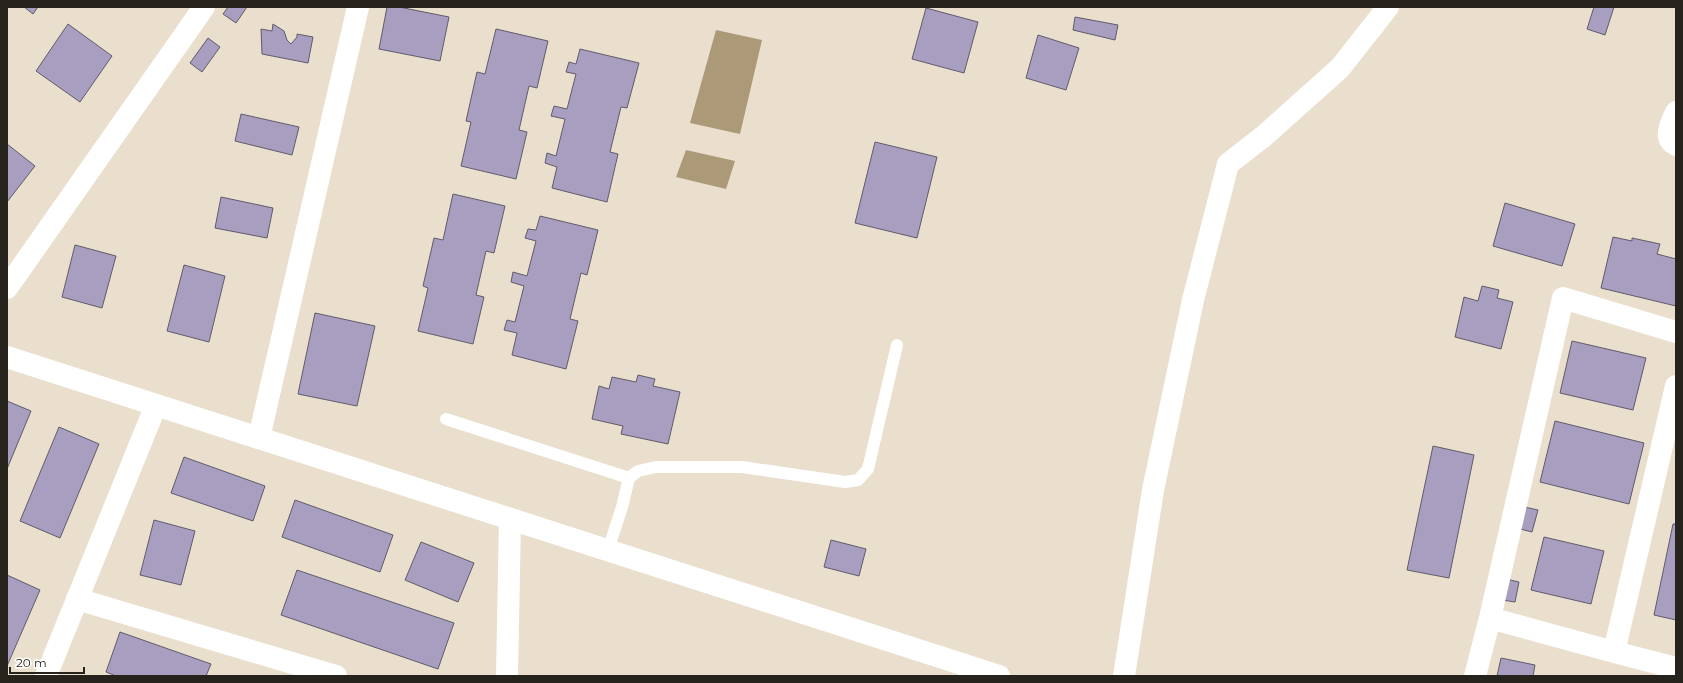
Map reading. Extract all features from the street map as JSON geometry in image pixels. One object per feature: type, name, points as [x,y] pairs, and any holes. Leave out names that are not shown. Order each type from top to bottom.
[{"type":"street","points":[[7,288],[204,7]]},
{"type":"street","points":[[259,438],[358,7]]},
{"type":"street","points":[[1124,676],[1153,490],[1193,300],[1228,164],[1264,136],[1340,68],[1388,7]]},
{"type":"street","points":[[1676,112],[1668,133],[1670,139],[1676,145]]},
{"type":"street","points":[[1476,676],[1563,298],[1676,332]]},
{"type":"street","points":[[7,357],[999,676]]},
{"type":"street","points":[[1614,652],[1676,386]]},
{"type":"street","points":[[46,676],[156,405]]},
{"type":"street","points":[[507,676],[510,519]]},
{"type":"street","points":[[77,599],[336,676]]},
{"type":"street","points":[[1490,618],[1676,668]]},
{"type":"lane","points":[[608,550],[622,507],[629,478],[638,471],[656,467],[742,467],[845,482],[858,480],[868,469],[898,345]]},
{"type":"lane","points":[[446,419],[629,478]]},
{"type":"shaded area","points":[[716,30],[762,40],[740,134],[690,123]]},
{"type":"shaded area","points":[[686,150],[735,161],[726,189],[676,177]]},
{"type":"building","points":[[24,7],[38,7],[33,14]]},
{"type":"building","points":[[228,7],[247,7],[236,23],[223,14]]},
{"type":"building","points":[[387,7],[399,7],[449,17],[440,61],[379,49]]},
{"type":"building","points":[[1594,7],[1614,7],[1605,35],[1587,29]]},
{"type":"building","points":[[926,8],[978,22],[964,73],[912,59]]},
{"type":"building","points":[[1075,17],[1118,25],[1115,40],[1073,30]]},
{"type":"building","points":[[68,24],[112,56],[80,102],[36,71]]},
{"type":"building","points":[[273,24],[284,31],[287,40],[291,44],[297,37],[297,34],[313,37],[308,63],[262,54],[261,29],[272,31]]},
{"type":"building","points":[[496,29],[548,41],[537,88],[529,86],[519,130],[527,132],[516,179],[461,166],[471,122],[466,121],[477,72],[485,74]]},
{"type":"building","points":[[1038,35],[1079,48],[1066,90],[1026,78]]},
{"type":"building","points":[[208,38],[220,47],[202,72],[190,63]]},
{"type":"building","points":[[580,49],[639,63],[627,108],[621,107],[610,152],[618,154],[607,202],[552,188],[557,167],[545,163],[547,153],[556,156],[565,119],[551,116],[554,106],[567,109],[576,74],[566,72],[569,62],[576,64]]},
{"type":"building","points":[[241,114],[299,127],[292,155],[235,141]]},
{"type":"building","points":[[875,142],[937,157],[917,238],[855,223]]},
{"type":"building","points":[[7,144],[35,166],[7,202]]},
{"type":"building","points":[[453,194],[505,206],[494,253],[486,251],[476,295],[484,297],[473,344],[418,331],[428,288],[423,286],[434,238],[443,240]]},
{"type":"building","points":[[221,197],[273,208],[267,238],[215,228]]},
{"type":"building","points":[[1505,203],[1575,224],[1562,266],[1493,246]]},
{"type":"building","points":[[540,216],[598,230],[587,275],[581,273],[570,319],[578,321],[566,369],[512,355],[517,333],[504,330],[507,320],[515,322],[524,286],[511,282],[513,272],[527,276],[536,241],[525,238],[528,229],[536,230]]},
{"type":"building","points":[[1613,237],[1632,241],[1632,238],[1660,244],[1657,254],[1676,259],[1676,306],[1601,288]]},
{"type":"building","points":[[75,245],[116,256],[102,308],[62,297]]},
{"type":"building","points":[[184,265],[225,276],[209,342],[167,331]]},
{"type":"building","points":[[1482,286],[1499,290],[1497,298],[1513,302],[1501,349],[1455,337],[1464,297],[1478,301]]},
{"type":"building","points":[[315,313],[375,326],[357,406],[298,394]]},
{"type":"building","points":[[1572,341],[1646,358],[1633,410],[1560,393]]},
{"type":"building","points":[[638,375],[655,379],[653,386],[680,392],[668,444],[621,434],[623,426],[592,419],[599,386],[609,389],[612,377],[636,382]]},
{"type":"building","points":[[7,401],[31,411],[7,469]]},
{"type":"building","points":[[1555,421],[1644,443],[1629,504],[1540,482]]},
{"type":"building","points":[[59,427],[99,444],[60,538],[20,521]]},
{"type":"building","points":[[1433,446],[1474,455],[1449,578],[1407,570]]},
{"type":"building","points":[[184,457],[265,486],[253,521],[171,493]]},
{"type":"building","points":[[295,500],[393,535],[380,572],[282,537]]},
{"type":"building","points":[[1520,506],[1538,510],[1532,532],[1516,528]]},
{"type":"building","points":[[154,520],[195,531],[181,585],[140,575]]},
{"type":"building","points":[[1673,524],[1676,524],[1676,620],[1654,615]]},
{"type":"building","points":[[1544,537],[1604,551],[1591,604],[1531,590]]},
{"type":"building","points":[[831,540],[866,549],[859,576],[824,567]]},
{"type":"building","points":[[421,542],[474,563],[458,602],[405,580]]},
{"type":"building","points":[[297,570],[454,623],[438,669],[281,615]]},
{"type":"building","points":[[7,575],[40,590],[7,666]]},
{"type":"building","points":[[1506,579],[1519,582],[1515,602],[1502,600]]},
{"type":"building","points":[[120,632],[211,664],[206,676],[116,676],[106,672]]},
{"type":"building","points":[[1501,658],[1535,665],[1533,676],[1497,676]]}]
